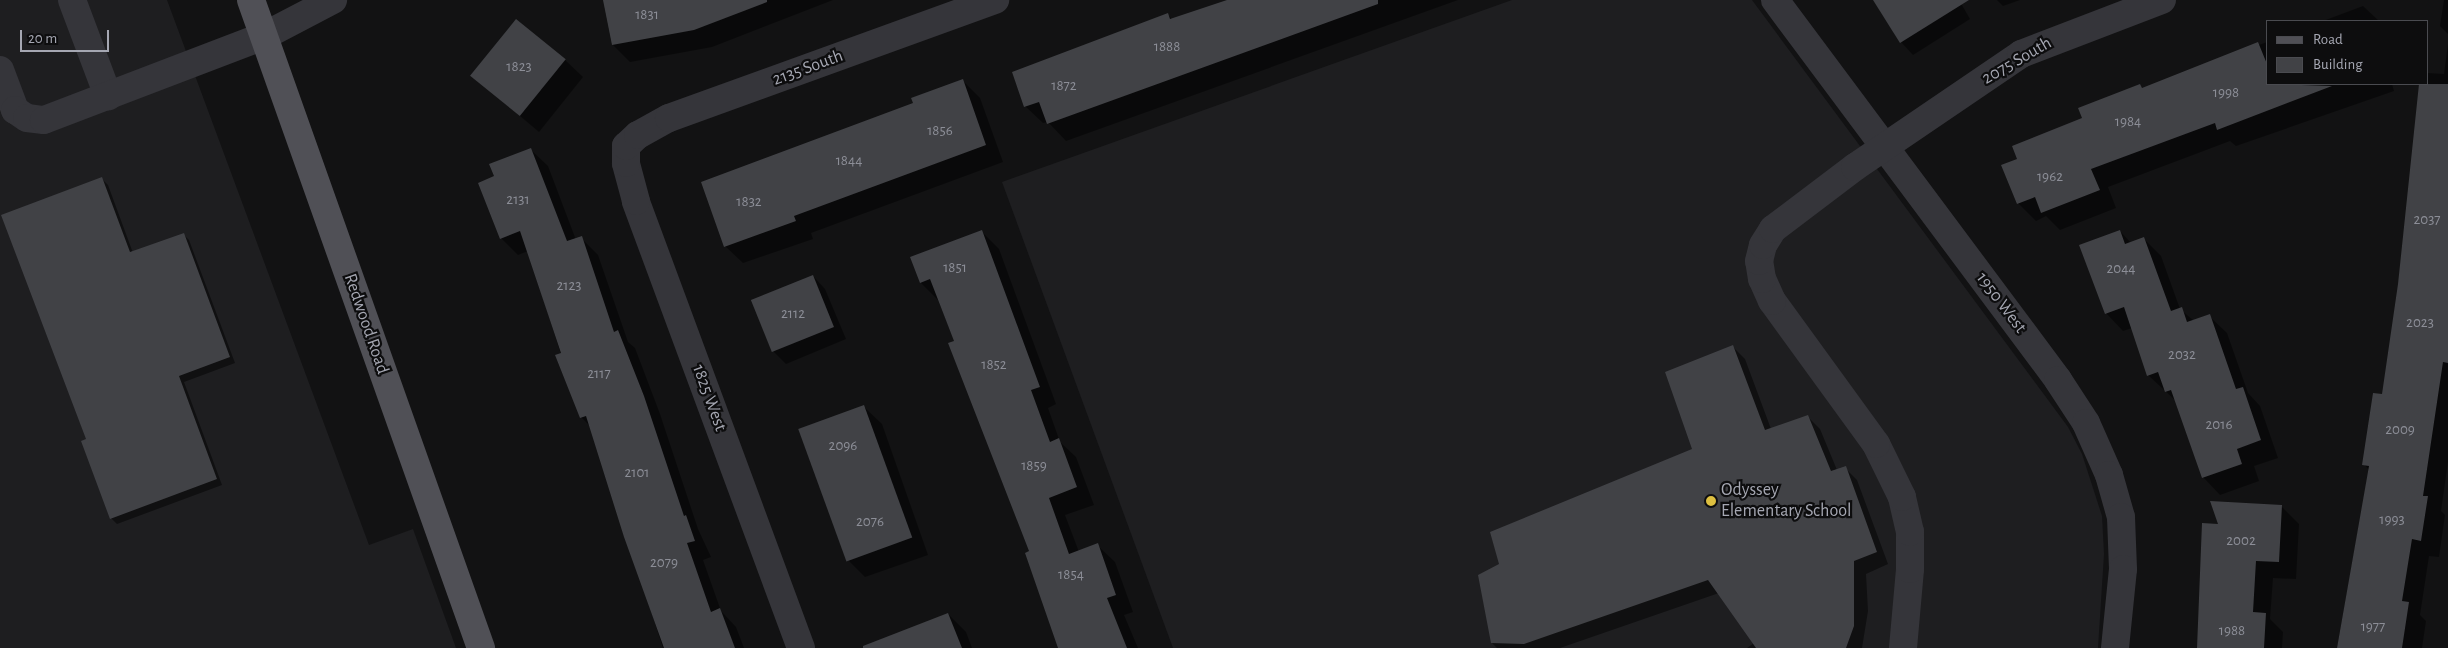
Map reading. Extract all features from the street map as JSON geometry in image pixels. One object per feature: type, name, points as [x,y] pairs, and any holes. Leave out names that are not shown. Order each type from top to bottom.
[{"type":"main road","name":"Redwood Road","points":[[251,0],[481,648]]},
{"type":"street","points":[[72,0],[108,96]]},
{"type":"street","points":[[264,36],[289,0]]},
{"type":"street","points":[[0,70],[15,110],[27,118],[44,120],[264,36],[333,0]]},
{"type":"street","name":"2135 South","points":[[626,146],[638,135],[669,118],[995,0]]},
{"type":"street","name":"1950 West","points":[[1775,0],[2058,380],[2086,423],[2109,475],[2121,517],[2123,569],[2116,648]]},
{"type":"street","name":"2075 South","points":[[1903,648],[1910,569],[1910,532],[1902,496],[1876,444],[1772,301],[1762,279],[1759,261],[1763,245],[1773,229],[1885,148],[2021,54],[2162,0]]},
{"type":"street","name":"1825 West","points":[[626,146],[626,163],[636,201],[801,648]]},
{"type":"shaded area","points":[[0,0],[167,0],[369,545],[413,529],[456,648],[0,648]]},
{"type":"shaded area","points":[[1512,0],[1752,0],[2068,427],[2082,454],[2102,516],[2104,554],[2098,648],[1173,648],[1002,182]]},
{"type":"building","points":[[603,0],[767,0],[767,2],[694,30],[612,45]]},
{"type":"building","points":[[1227,0],[1378,0],[1378,4],[1047,124],[1039,102],[1024,107],[1012,72],[1168,13],[1170,19]]},
{"type":"building","points":[[1873,0],[1969,0],[1900,43]]},
{"type":"building","points":[[516,19],[566,59],[520,116],[470,76]]},
{"type":"building","points":[[2258,42],[2266,62],[2266,85],[2332,86],[2217,130],[2215,123],[2091,169],[2100,190],[2041,213],[2035,197],[2017,204],[2001,165],[2017,159],[2012,146],[2082,118],[2078,108],[2140,84],[2142,88]]},
{"type":"building","points":[[963,79],[986,145],[794,216],[796,221],[724,247],[701,182],[913,103],[911,98]]},
{"type":"building","points":[[2448,84],[2448,363],[2443,362],[2423,496],[2428,496],[2421,541],[2412,539],[2402,601],[2409,602],[2402,648],[2337,648],[2369,466],[2362,465],[2373,393],[2382,394],[2398,284],[2419,85]]},
{"type":"building","points":[[531,148],[567,241],[582,236],[614,332],[618,330],[644,396],[684,516],[686,515],[695,541],[687,543],[711,612],[720,608],[735,648],[664,648],[624,537],[586,416],[580,418],[555,355],[561,353],[520,231],[500,239],[478,183],[494,176],[489,164]]},
{"type":"building","points":[[102,177],[130,252],[184,233],[230,357],[179,376],[217,479],[110,519],[81,441],[86,439],[1,215]]},
{"type":"building","points":[[982,230],[1040,387],[1031,390],[1050,442],[1059,438],[1077,487],[1049,498],[1069,554],[1098,543],[1116,595],[1107,598],[1127,648],[1058,648],[1025,553],[1029,551],[948,343],[954,341],[930,279],[920,283],[910,257]]},
{"type":"building","points":[[2120,230],[2125,244],[2144,237],[2171,311],[2182,307],[2187,322],[2210,314],[2236,389],[2243,387],[2261,440],[2237,449],[2242,464],[2202,478],[2171,390],[2165,392],[2158,372],[2147,376],[2124,307],[2105,314],[2079,245]]},
{"type":"building","points":[[813,275],[834,327],[772,352],[751,300]]},
{"type":"building","name":"Odyssey Elementary School","points":[[1733,345],[1765,430],[1808,415],[1831,471],[1846,466],[1877,552],[1854,561],[1854,626],[1846,648],[1756,648],[1708,580],[1524,644],[1491,643],[1478,575],[1499,564],[1490,532],[1692,449],[1665,372]]},
{"type":"building","points":[[864,405],[912,537],[846,561],[798,429]]},
{"type":"building","points":[[2210,501],[2282,505],[2279,562],[2256,561],[2253,612],[2266,613],[2264,648],[2197,648],[2202,523],[2218,524]]},
{"type":"building","points":[[948,613],[962,648],[863,648],[863,646]]},
{"type":"place","name":"Odyssey Elementary School","points":[[1711,501]]}]
